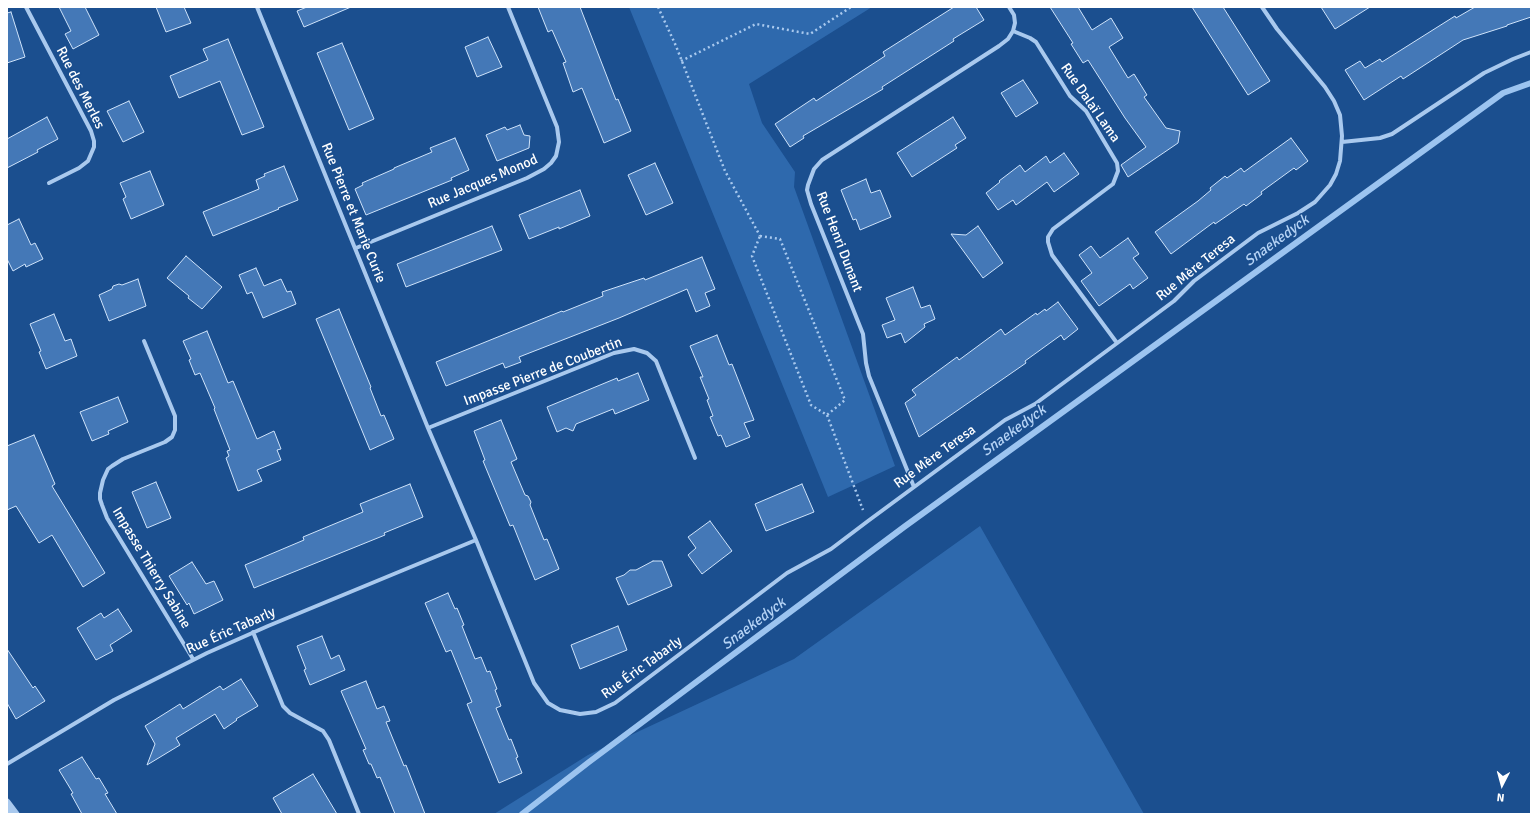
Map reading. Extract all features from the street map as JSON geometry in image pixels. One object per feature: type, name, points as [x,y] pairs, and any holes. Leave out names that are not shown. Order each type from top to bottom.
[{"type":"street","name":"Rue des Merles","points":[[26,7],[91,131],[94,141],[94,147],[88,161],[49,183]]},
{"type":"street","name":"Rue Pierre et Marie Curie","points":[[257,7],[428,428]]},
{"type":"street","name":"Rue Jacques Monod","points":[[356,248],[532,176],[544,169],[556,156],[559,142],[557,126],[508,7]]},
{"type":"street","points":[[1009,7],[1015,19],[1013,31]]},
{"type":"street","name":"Rue Mère Teresa","points":[[868,521],[1005,420],[1030,408],[1174,301],[1194,281],[1258,233],[1298,213],[1315,202],[1330,185],[1336,174],[1340,161],[1342,142],[1340,115],[1330,94],[1277,29],[1262,7]]},
{"type":"street","name":"Rue Dalaï Lama","points":[[1013,31],[1036,42],[1070,96],[1086,111],[1117,163],[1118,171],[1112,184],[1053,229],[1050,233],[1048,242],[1052,255],[1117,343]]},
{"type":"street","name":"Rue Henri Dunant","points":[[914,486],[869,376],[863,334],[811,204],[808,185],[814,169],[822,160],[999,46],[1008,39],[1013,31]]},
{"type":"street","points":[[1342,142],[1380,138],[1392,134],[1484,73],[1531,52]]},
{"type":"street","name":"Impasse Thierry Sabine","points":[[144,341],[176,416],[175,430],[172,437],[165,442],[123,460],[108,469],[103,480],[100,499],[107,518],[193,659]]},
{"type":"street","name":"Impasse Pierre de Coubertin","points":[[428,428],[614,353],[634,350],[647,353],[656,361],[695,458]]},
{"type":"street","name":"Rue Éric Tabarly","points":[[428,428],[476,540],[530,675],[548,703],[566,712],[580,714],[596,712],[615,703],[787,573],[831,549],[868,521]]},
{"type":"street","name":"Rue Éric Tabarly","points":[[7,764],[114,700],[193,659],[253,632],[476,540]]},
{"type":"street","points":[[253,632],[283,706],[290,713],[323,731],[329,740],[359,814]]},
{"type":"street","points":[[7,802],[16,814]]},
{"type":"path","points":[[658,7],[725,171],[760,236]]},
{"type":"path","points":[[681,61],[756,24],[810,34],[851,7]]},
{"type":"path","points":[[760,236],[752,256],[811,405],[826,415],[868,521]]},
{"type":"path","points":[[760,236],[780,239],[845,400],[826,415]]},
{"type":"shaded area","points":[[629,7],[872,7],[749,84],[762,123],[795,172],[794,187],[895,466],[828,497]]},
{"type":"shaded area","points":[[980,526],[1144,814],[494,814],[588,755],[794,659]]},
{"type":"building","points":[[59,7],[85,7],[99,35],[73,49],[65,34],[71,31]]},
{"type":"building","points":[[156,7],[184,7],[191,23],[166,32]]},
{"type":"building","points":[[307,7],[351,7],[304,27],[297,11]]},
{"type":"building","points":[[538,7],[580,7],[616,100],[618,99],[631,131],[604,143],[582,88],[573,92],[563,63],[566,62],[552,30],[548,32]]},
{"type":"building","points":[[954,7],[976,7],[984,20],[882,87],[883,89],[803,136],[804,138],[790,147],[775,124],[814,98],[816,101],[885,56],[883,52]]},
{"type":"building","points":[[1050,7],[1078,7],[1092,30],[1111,18],[1123,38],[1109,47],[1128,78],[1134,74],[1147,95],[1144,97],[1166,128],[1180,131],[1178,143],[1128,177],[1121,165],[1146,147],[1125,118],[1088,60],[1083,63],[1071,44],[1073,43]]},
{"type":"building","points":[[1192,7],[1223,7],[1270,81],[1248,95]]},
{"type":"building","points":[[1321,7],[1370,7],[1335,29]]},
{"type":"building","points":[[1475,7],[1531,7],[1531,17],[1463,40],[1403,79],[1401,76],[1364,100],[1345,70],[1360,61],[1365,68],[1380,59],[1382,62],[1455,16],[1456,18]]},
{"type":"building","points":[[11,12],[25,57],[7,63],[7,13]]},
{"type":"building","points":[[488,37],[502,67],[477,77],[465,47]]},
{"type":"building","points":[[228,39],[264,127],[242,135],[220,81],[179,98],[170,76],[208,60],[203,49]]},
{"type":"building","points":[[342,43],[374,119],[349,130],[317,53]]},
{"type":"building","points":[[1023,80],[1038,103],[1016,117],[1001,93]]},
{"type":"building","points":[[129,101],[144,132],[123,142],[107,111]]},
{"type":"building","points":[[47,117],[58,139],[37,150],[38,152],[7,168],[7,139]]},
{"type":"building","points":[[953,117],[966,138],[955,145],[957,148],[912,177],[897,153]]},
{"type":"building","points":[[520,125],[524,135],[530,136],[529,148],[497,161],[486,135],[505,127],[507,130]]},
{"type":"building","points":[[455,138],[469,170],[451,178],[452,180],[366,215],[355,189],[363,185],[362,183],[432,152],[430,148]]},
{"type":"building","points":[[1291,138],[1308,161],[1296,170],[1294,168],[1261,192],[1262,194],[1246,206],[1244,204],[1215,224],[1214,222],[1171,254],[1155,232],[1198,201],[1211,190],[1210,188],[1225,176],[1227,178],[1241,168],[1244,172]]},
{"type":"building","points":[[1064,153],[1079,174],[1054,192],[1047,182],[1016,205],[1013,200],[998,210],[986,193],[1020,165],[1025,172],[1046,156],[1050,163]]},
{"type":"building","points":[[655,163],[673,203],[646,215],[628,175]]},
{"type":"building","points":[[284,166],[298,200],[213,236],[203,212],[259,189],[256,180],[265,176],[264,174]]},
{"type":"building","points":[[150,171],[164,205],[131,219],[123,199],[126,197],[120,183]]},
{"type":"building","points":[[866,179],[871,193],[880,190],[891,217],[860,230],[856,219],[853,220],[841,190]]},
{"type":"building","points":[[580,190],[590,216],[559,229],[559,227],[529,239],[519,215]]},
{"type":"building","points":[[19,219],[31,245],[35,243],[43,259],[26,267],[25,264],[13,271],[7,259],[7,225]]},
{"type":"building","points":[[492,226],[502,250],[406,287],[397,264]]},
{"type":"building","points":[[978,226],[1003,263],[983,278],[951,234],[966,235]]},
{"type":"building","points":[[1128,238],[1139,254],[1133,258],[1148,278],[1133,289],[1130,284],[1099,306],[1081,281],[1092,273],[1079,255],[1091,246],[1100,258]]},
{"type":"building","points":[[186,256],[222,287],[202,309],[167,278]]},
{"type":"building","points":[[702,257],[715,289],[705,293],[710,306],[696,312],[687,289],[619,318],[519,357],[521,362],[505,368],[503,363],[446,386],[436,362],[603,296],[602,292],[644,278],[645,280]]},
{"type":"building","points":[[256,268],[264,286],[281,279],[287,292],[291,291],[296,304],[263,318],[252,292],[247,294],[239,275]]},
{"type":"building","points":[[138,279],[146,306],[109,321],[99,295],[112,289],[113,286],[119,284],[122,285]]},
{"type":"building","points":[[913,287],[921,308],[930,305],[935,319],[924,324],[925,327],[905,343],[901,333],[887,338],[882,325],[895,320],[886,298]]},
{"type":"building","points":[[1058,302],[1078,329],[1064,340],[1061,335],[1025,361],[1026,363],[919,437],[905,403],[916,395],[912,390],[957,357],[959,360],[1001,329],[1005,335],[1036,313],[1037,315],[1045,309],[1046,311]]},
{"type":"building","points":[[339,309],[371,387],[370,388],[381,416],[384,415],[394,439],[370,450],[316,319]]},
{"type":"building","points":[[54,314],[65,341],[71,339],[77,356],[46,369],[39,352],[41,351],[30,324]]},
{"type":"building","points":[[207,331],[228,383],[233,381],[257,439],[274,431],[281,449],[277,450],[281,460],[257,470],[262,481],[238,491],[226,458],[229,456],[227,451],[230,450],[214,409],[215,408],[200,373],[195,375],[189,360],[191,359],[183,341]]},
{"type":"building","points":[[717,335],[729,365],[732,364],[754,420],[744,423],[750,437],[726,447],[721,435],[718,436],[710,417],[713,416],[707,400],[709,399],[700,377],[703,377],[690,346]]},
{"type":"building","points":[[638,373],[649,400],[615,414],[613,409],[576,424],[573,431],[566,428],[557,432],[547,407],[617,378],[618,381]]},
{"type":"building","points":[[118,397],[128,422],[108,431],[109,434],[92,441],[80,412]]},
{"type":"building","points":[[501,420],[517,459],[511,462],[525,495],[528,496],[531,502],[530,505],[544,540],[547,539],[559,569],[535,580],[513,525],[510,526],[483,461],[485,460],[474,431]]},
{"type":"building","points":[[34,435],[55,484],[52,486],[105,573],[83,587],[52,535],[39,543],[16,506],[7,510],[7,446]]},
{"type":"building","points":[[156,482],[171,518],[147,528],[132,492]]},
{"type":"building","points":[[410,484],[423,517],[384,533],[385,535],[254,588],[245,565],[304,540],[303,537],[363,512],[360,504]]},
{"type":"building","points":[[802,484],[814,512],[766,531],[755,504]]},
{"type":"building","points":[[710,521],[732,551],[702,574],[688,555],[696,548],[688,537]]},
{"type":"building","points":[[653,561],[662,561],[672,586],[628,605],[616,578],[624,575],[630,570],[636,570]]},
{"type":"building","points":[[192,562],[206,584],[214,581],[223,600],[194,614],[189,603],[187,605],[169,576]]},
{"type":"building","points":[[448,593],[455,609],[457,608],[464,625],[462,626],[475,659],[481,657],[487,672],[490,671],[497,689],[495,690],[501,706],[496,708],[509,740],[511,739],[518,757],[516,758],[522,773],[499,783],[467,704],[472,702],[451,650],[446,652],[425,603]]},
{"type":"building","points":[[118,609],[132,631],[110,645],[113,651],[96,660],[77,628],[101,613],[104,618]]},
{"type":"building","points":[[618,626],[627,650],[580,669],[571,645]]},
{"type":"building","points":[[322,636],[331,659],[339,655],[345,670],[310,685],[304,670],[306,669],[297,646]]},
{"type":"building","points":[[7,649],[33,688],[35,686],[45,701],[16,719],[7,703]]},
{"type":"building","points":[[241,679],[258,706],[236,719],[237,720],[224,729],[215,714],[176,738],[180,745],[147,765],[155,744],[145,726],[180,704],[183,709],[220,686],[223,690]]},
{"type":"building","points":[[366,681],[377,709],[384,706],[390,721],[386,722],[404,766],[406,765],[425,814],[395,814],[380,777],[377,778],[371,764],[369,764],[363,750],[366,749],[341,691]]},
{"type":"building","points":[[82,757],[96,779],[99,778],[108,793],[105,794],[117,814],[82,814],[71,794],[73,793],[59,770]]},
{"type":"building","points":[[313,774],[337,814],[282,814],[273,798]]},
{"type":"waterway","name":"Snaekedyck","points":[[522,814],[589,762],[904,527],[1503,93],[1531,83]]}]
